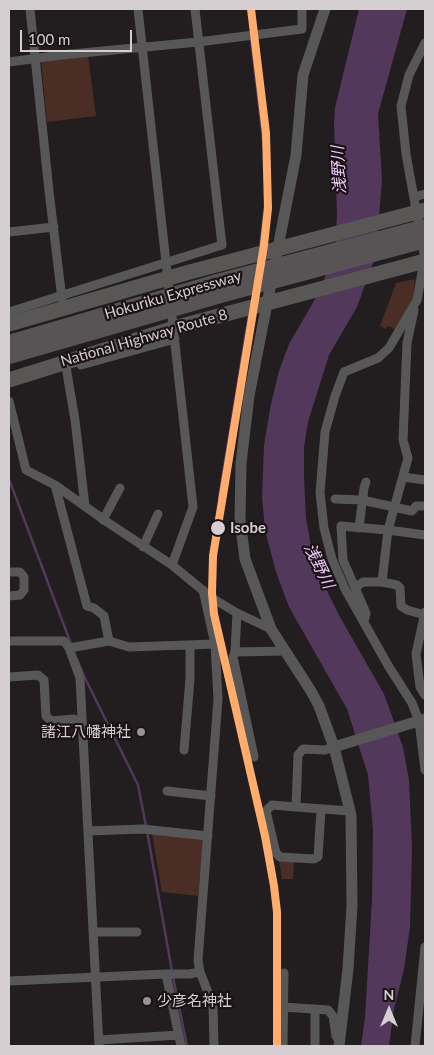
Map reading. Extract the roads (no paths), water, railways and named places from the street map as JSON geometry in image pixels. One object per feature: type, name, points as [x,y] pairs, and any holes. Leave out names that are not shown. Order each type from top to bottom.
[{"type":"highway","points":[[9,324],[62,302],[108,296],[186,273],[425,210]]},
{"type":"highway","name":"Hokuriku Expressway","points":[[9,343],[221,280],[425,226]]},
{"type":"highway","name":"Hokuriku Expressway","points":[[9,356],[214,296],[425,240]]},
{"type":"highway","name":"National Highway Route 8","points":[[9,380],[66,365],[94,352],[181,326],[425,260]]},
{"type":"street","points":[[30,9],[48,191],[62,302]]},
{"type":"street","points":[[138,9],[193,507],[172,565]]},
{"type":"street","points":[[9,312],[62,302],[166,263],[222,245],[195,9]]},
{"type":"street","points":[[9,62],[302,29],[302,9]]},
{"type":"street","points":[[325,9],[304,75],[296,155],[249,396],[241,463],[240,520],[245,559],[271,629],[286,650],[319,706],[339,746],[350,811],[352,906],[348,969],[339,1044]]},
{"type":"street","points":[[425,43],[409,75],[401,106],[406,154],[425,260]]},
{"type":"street","points":[[414,197],[425,194]]},
{"type":"street","points":[[9,232],[54,227]]},
{"type":"street","points":[[382,582],[388,530],[408,458],[403,440],[407,343],[422,272],[425,268]]},
{"type":"street","points":[[417,300],[389,348],[378,358],[344,372],[325,432],[320,493],[324,528],[337,572],[345,590],[389,667],[412,703],[418,722],[425,770]]},
{"type":"street","points":[[84,506],[66,365],[175,340]]},
{"type":"street","points":[[9,401],[26,470],[55,486],[172,565],[203,590],[237,613],[271,629]]},
{"type":"street","points":[[403,477],[425,480]]},
{"type":"street","points":[[354,527],[366,482]]},
{"type":"street","points":[[55,486],[87,606],[94,608],[104,616],[109,642]]},
{"type":"street","points":[[104,520],[120,488]]},
{"type":"street","points":[[335,499],[362,500],[412,511],[416,506],[425,506]]},
{"type":"street","points":[[144,547],[158,514]]},
{"type":"street","points":[[364,622],[366,613],[343,560],[342,526],[425,535]]},
{"type":"street","points":[[9,572],[20,572],[24,577],[24,590],[20,595],[9,596]]},
{"type":"street","points":[[355,588],[363,582],[382,582],[397,585],[400,588],[401,606],[406,610],[425,614],[416,654],[420,687],[425,695]]},
{"type":"street","points":[[203,590],[215,644],[218,699],[198,960],[200,972],[213,1005],[214,1046]]},
{"type":"street","points":[[237,613],[235,652],[233,657],[254,757]]},
{"type":"street","points":[[9,640],[64,641],[69,648],[80,678],[99,1043],[179,1036]]},
{"type":"street","points":[[69,648],[109,642],[129,647],[215,644]]},
{"type":"street","points":[[184,750],[190,679],[190,646]]},
{"type":"street","points":[[235,652],[286,650]]},
{"type":"street","points":[[9,677],[38,675],[44,680],[46,716],[51,721],[74,719],[82,724]]},
{"type":"street","points":[[296,808],[298,755],[303,749],[324,750],[418,722]]},
{"type":"street","points":[[167,791],[211,796]]},
{"type":"street","points":[[321,810],[318,858],[280,857],[276,854],[266,811],[272,805],[350,811]]},
{"type":"street","points":[[88,831],[146,829],[208,836]]},
{"type":"street","points":[[93,932],[138,932]]},
{"type":"street","points":[[415,1046],[425,947]]},
{"type":"street","points":[[9,981],[200,972]]},
{"type":"street","points":[[283,1046],[284,973]]},
{"type":"street","points":[[170,974],[181,1046]]},
{"type":"street","points":[[283,1007],[328,1010],[332,1016],[339,1044]]},
{"type":"street","points":[[315,1009],[315,1046]]},
{"type":"water","name":"浅野川","points":[[359,9],[407,9],[378,114],[382,179],[376,255],[357,307],[329,355],[308,422],[304,447],[304,476],[306,518],[311,546],[323,583],[384,694],[403,747],[409,780],[412,848],[410,927],[404,969],[394,1009],[389,1046],[361,1046],[365,1017],[372,900],[373,829],[368,775],[347,709],[289,607],[276,572],[265,530],[262,497],[264,445],[279,371],[289,344],[318,294],[335,253],[337,214],[335,108]]},
{"type":"waterway","points":[[251,39],[264,148],[266,197],[260,247]]},
{"type":"waterway","points":[[219,498],[249,314]]},
{"type":"waterway","points":[[9,479],[71,644]]},
{"type":"waterway","points":[[77,659],[138,785],[146,826]]},
{"type":"waterway","points":[[147,831],[172,971]]},
{"type":"waterway","points":[[173,977],[187,1046]]},
{"type":"place","name":"Isobe","points":[[218,528]]},
{"type":"place","name":"諸江八幡神社","points":[[141,732]]},
{"type":"place","name":"少彦名神社","points":[[147,1001]]}]
